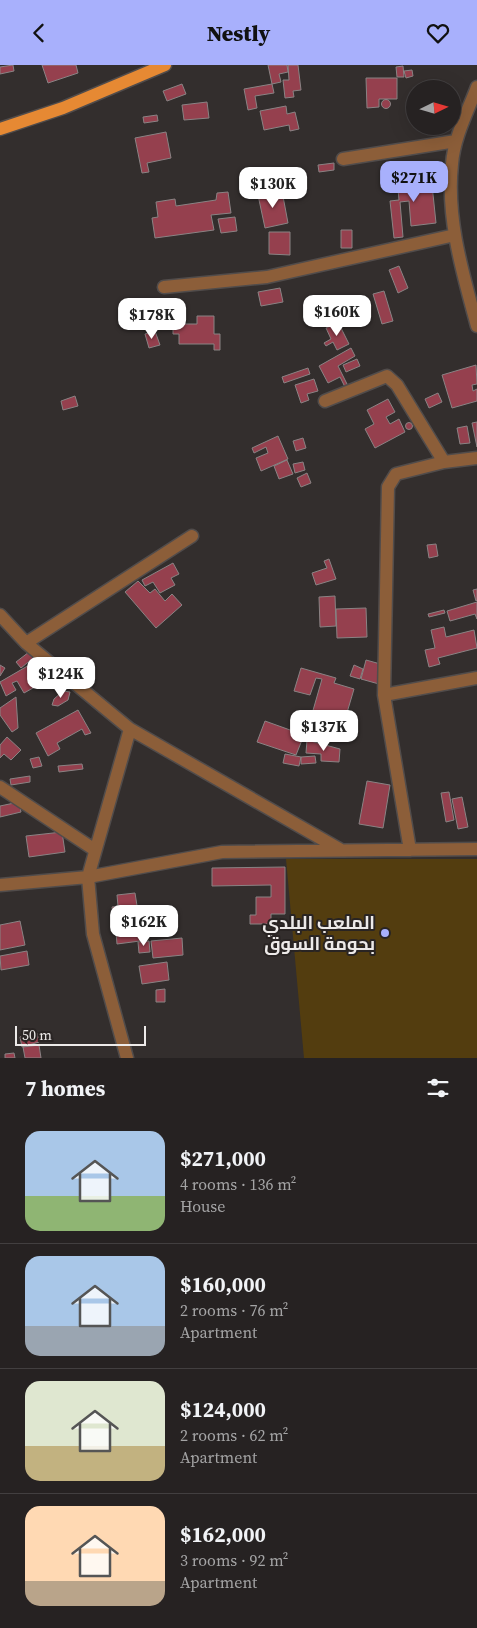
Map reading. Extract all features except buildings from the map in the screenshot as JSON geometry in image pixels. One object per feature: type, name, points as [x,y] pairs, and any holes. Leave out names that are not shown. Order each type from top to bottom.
[{"type":"main road","points":[[0,129],[63,108],[165,65]]},
{"type":"street","points":[[477,87],[456,141],[452,163],[451,196],[455,235],[474,305],[477,327]]},
{"type":"street","points":[[343,159],[456,141]]},
{"type":"street","points":[[164,287],[267,277],[455,235]]},
{"type":"street","points":[[325,401],[387,376],[397,385],[444,462]]},
{"type":"street","points":[[410,850],[384,695],[388,487],[396,474],[444,462],[477,458]]},
{"type":"street","points":[[26,643],[192,536]]},
{"type":"street","points":[[0,615],[26,643],[130,729],[343,851]]},
{"type":"street","points":[[384,695],[477,677]]},
{"type":"street","points":[[127,1058],[93,934],[88,877],[130,729]]},
{"type":"street","points":[[0,787],[96,850]]},
{"type":"street","points":[[0,885],[88,877],[222,852],[477,849]]},
{"type":"shaded area","name":"الملعب البلدي بحومة السوق","points":[[286,859],[477,859],[477,1058],[304,1058]]},
{"type":"place","name":"الملعب البلدي بحومة السوق","points":[[385,933]]}]
